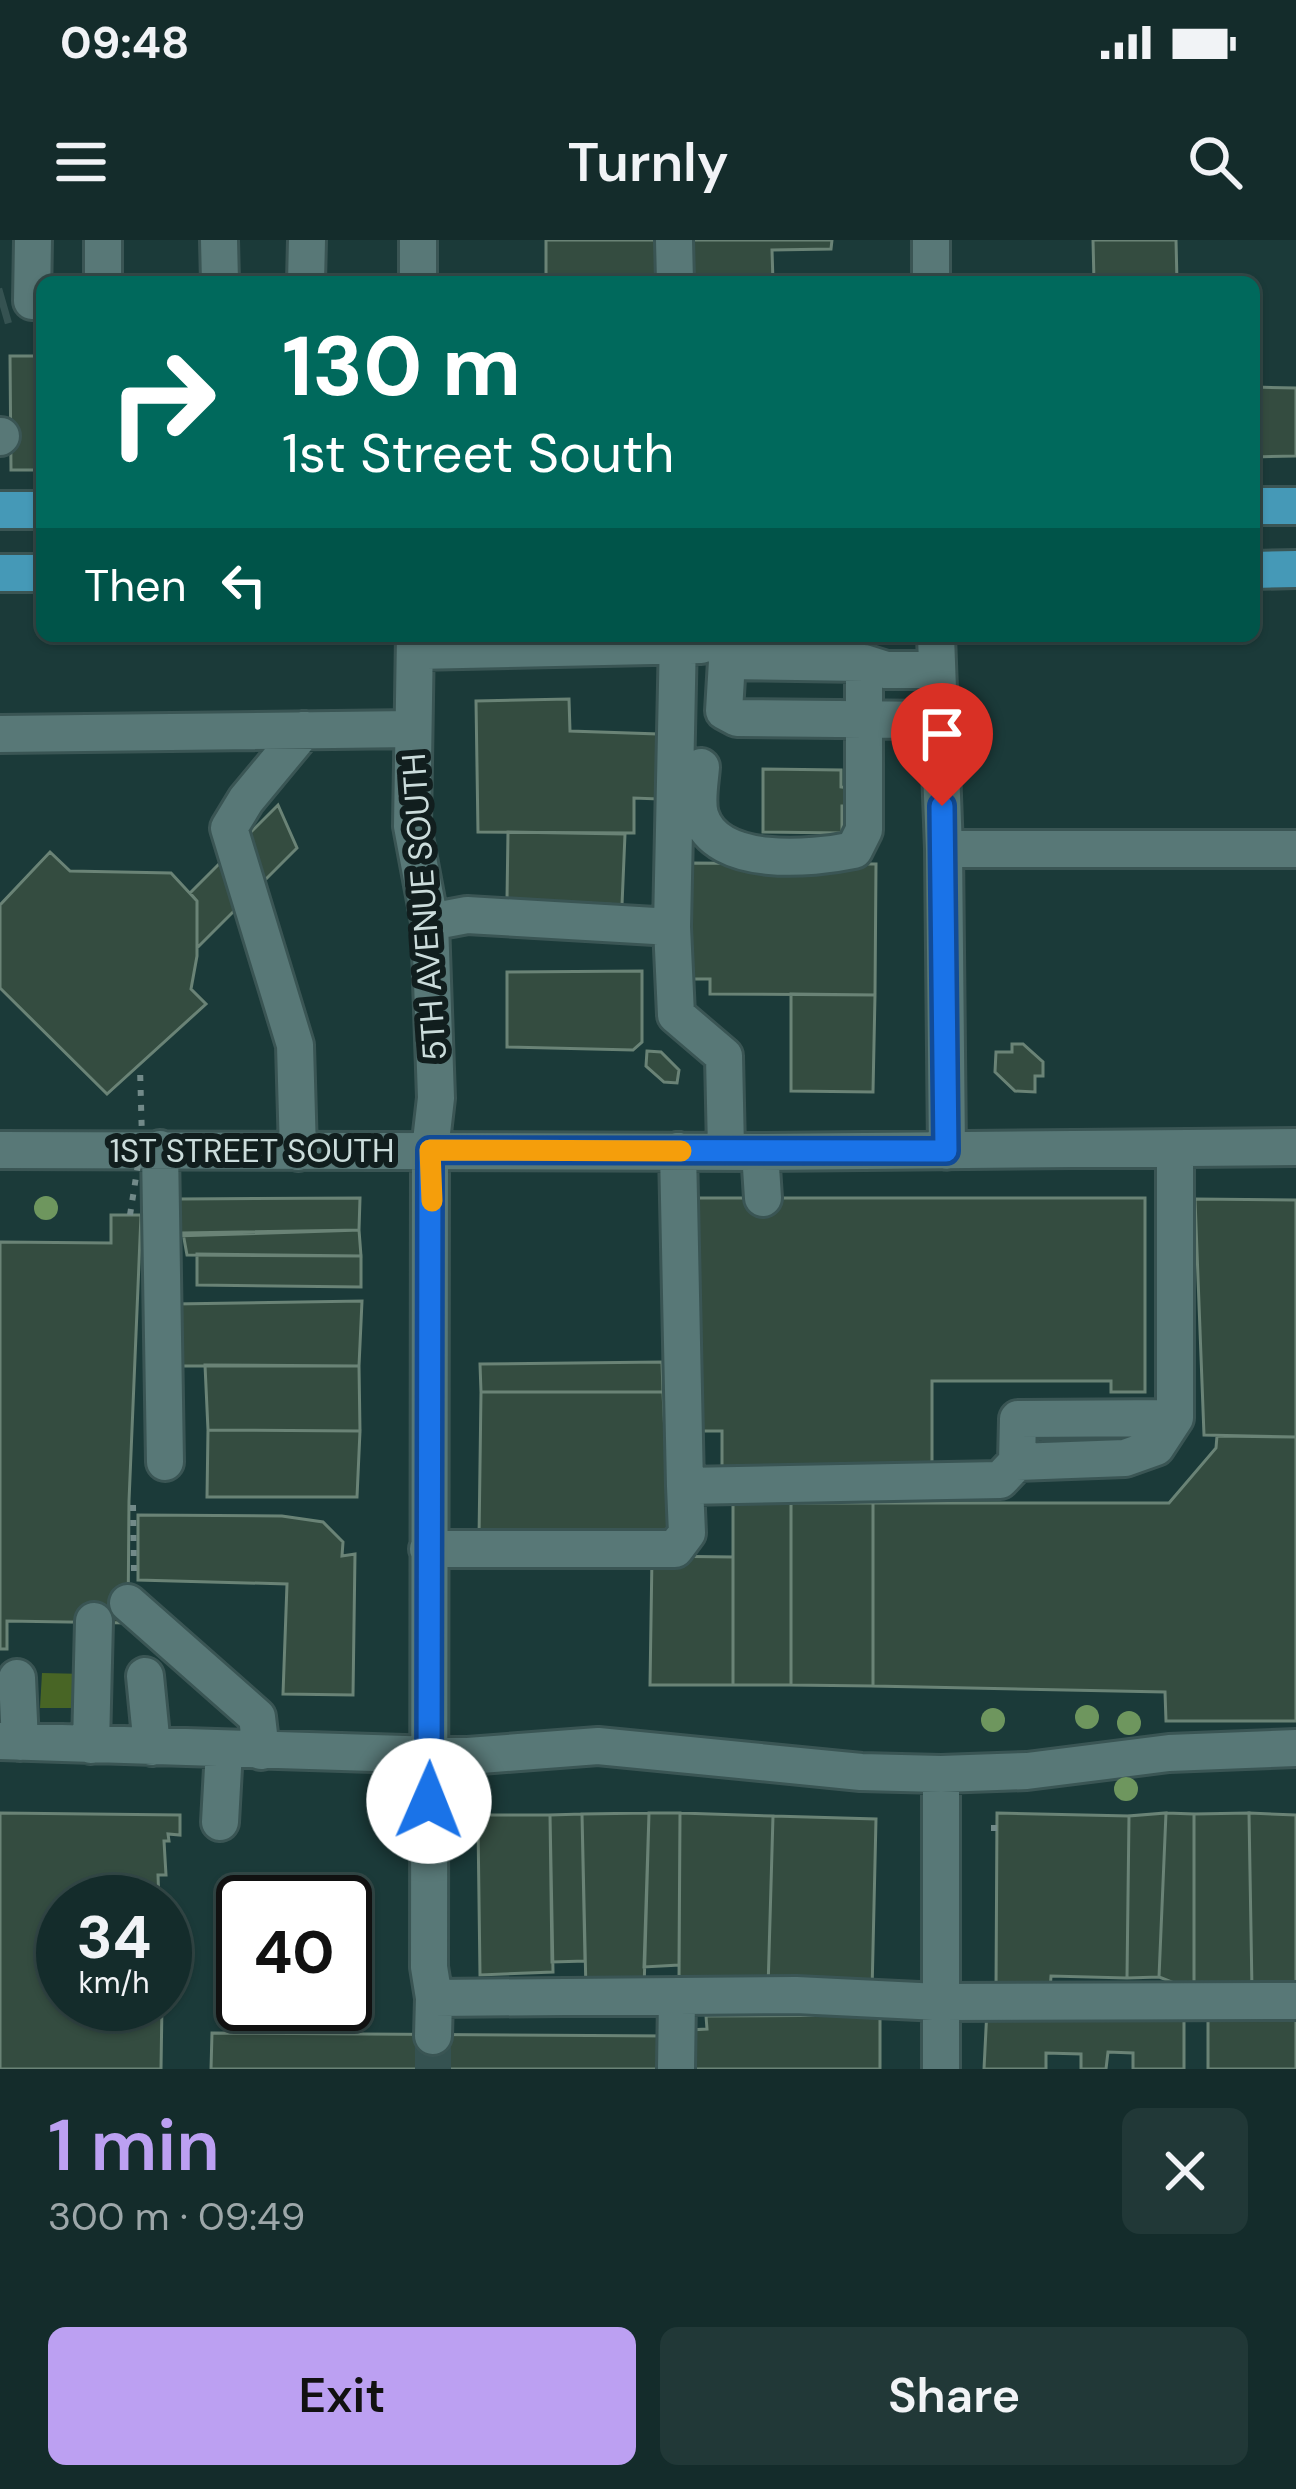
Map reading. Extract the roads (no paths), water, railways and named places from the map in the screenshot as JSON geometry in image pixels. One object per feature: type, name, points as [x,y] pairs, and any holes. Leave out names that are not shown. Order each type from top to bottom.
[{"type":"highway","points":[[1260,506],[1296,506]]},
{"type":"highway","points":[[0,510],[36,510]]},
{"type":"highway","points":[[1260,570],[1296,569]]},
{"type":"highway","points":[[0,573],[36,573]]},
{"type":"street","points":[[27,302],[33,240]]},
{"type":"street","points":[[103,240],[103,276]]},
{"type":"street","points":[[219,240],[220,276]]},
{"type":"street","points":[[306,276],[307,240]]},
{"type":"street","points":[[418,240],[418,276]]},
{"type":"street","points":[[674,240],[675,276]]},
{"type":"street","points":[[931,240],[931,276]]},
{"type":"street","points":[[415,644],[590,642]]},
{"type":"street","points":[[678,642],[702,709],[700,814],[713,836],[743,854],[830,856],[854,850],[864,830],[864,663]]},
{"type":"street","points":[[689,642],[712,644],[727,661],[864,663],[886,670],[936,653],[944,849],[946,1151]]},
{"type":"street","name":"5TH AVENUE SOUTH","points":[[415,644],[412,826],[430,922],[436,1098],[430,1150],[428,1550],[433,2036]]},
{"type":"street","points":[[727,661],[702,709],[672,927],[676,1015],[724,1056],[743,1151],[763,1198]]},
{"type":"street","points":[[702,709],[736,718],[938,720]]},
{"type":"street","points":[[0,734],[412,728]]},
{"type":"street","points":[[298,1152],[295,1045],[230,828],[246,800],[304,730]]},
{"type":"street","points":[[944,849],[1296,849]]},
{"type":"street","points":[[430,922],[467,915],[672,927]]},
{"type":"street","name":"1ST STREET SOUTH","points":[[0,1150],[1175,1151],[1296,1147]]},
{"type":"street","points":[[160,1149],[165,1462]]},
{"type":"street","points":[[428,1550],[675,1549],[687,1533],[678,1151]]},
{"type":"street","points":[[685,1486],[1000,1480],[1017,1462],[1018,1419],[1174,1418],[1175,1151]]},
{"type":"street","points":[[132,1605],[257,1717],[220,1822]]},
{"type":"street","points":[[91,1745],[94,1621]]},
{"type":"street","points":[[145,1676],[152,1747]]},
{"type":"street","points":[[17,1678],[10,1742],[468,1756],[598,1747],[861,1772],[941,1774],[1028,1772],[1168,1753],[1296,1748]]},
{"type":"street","points":[[941,1774],[941,2069]]},
{"type":"street","points":[[434,1998],[796,1995],[939,2002],[1296,2001]]},
{"type":"street","points":[[676,2069],[677,1997]]},
{"type":"tunnel","points":[[0,307],[7,305]]},
{"type":"tunnel","points":[[433,2036],[433,2069]]}]
